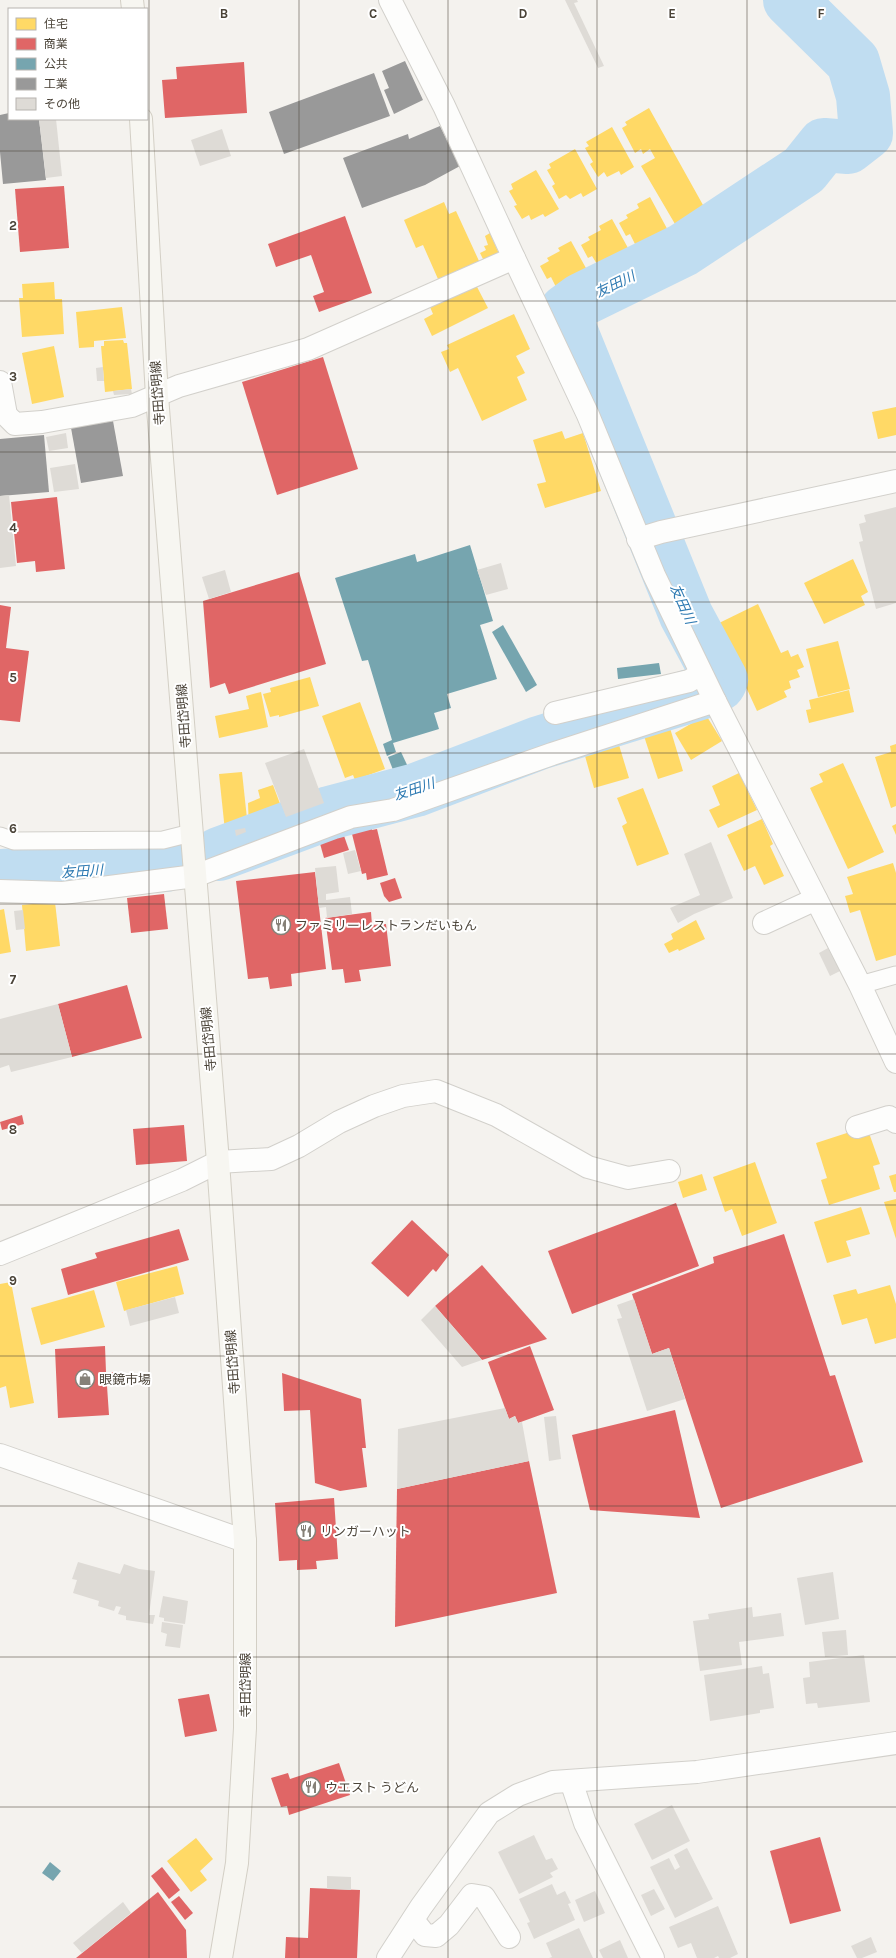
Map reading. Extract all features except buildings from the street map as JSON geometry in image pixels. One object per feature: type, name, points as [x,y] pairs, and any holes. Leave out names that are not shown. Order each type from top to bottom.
[{"type":"main road","name":"寺田岱明線","points":[[141,120],[157,396],[218,1162],[245,1542],[244,1744],[237,1863],[221,1958]]},
{"type":"street","points":[[390,0],[444,106],[588,415],[649,535],[702,674],[860,985],[896,1062]]},
{"type":"street","points":[[0,382],[6,415],[15,424],[42,422],[132,406],[179,386],[308,349],[514,258]]},
{"type":"street","points":[[649,535],[896,481]]},
{"type":"street","points":[[555,713],[689,681],[702,674]]},
{"type":"street","points":[[0,891],[63,893],[195,876],[351,817],[393,810],[552,754],[715,701]]},
{"type":"street","points":[[764,923],[816,899]]},
{"type":"street","points":[[0,1254],[182,1180],[218,1162],[271,1159],[299,1146],[339,1122],[374,1106],[403,1096],[436,1091],[496,1115],[588,1167],[628,1178],[669,1171]]},
{"type":"street","points":[[857,1127],[889,1117],[896,1122]]},
{"type":"street","points":[[0,1455],[245,1542]]},
{"type":"street","points":[[388,1958],[413,1920],[489,1813],[518,1795],[553,1782],[697,1772],[896,1743]]},
{"type":"street","points":[[571,1781],[585,1823],[653,1958]]},
{"type":"street","points":[[413,1920],[425,1935],[436,1936],[449,1925],[472,1895],[484,1897],[508,1937]]},
{"type":"lane","points":[[0,836],[14,841],[163,840],[191,832]]},
{"type":"lane","points":[[860,985],[896,975]]},
{"type":"waterway","name":"友田川","points":[[719,684],[721,680],[686,615],[567,322],[566,311],[581,300],[683,250],[804,170],[824,145],[848,147],[866,133],[863,96],[853,62],[790,0]]},
{"type":"waterway","name":"友田川","points":[[219,854],[329,813],[416,790],[539,743],[700,693]]},
{"type":"waterway","name":"友田川","points":[[0,876],[165,865]]},
{"type":"place","name":"ファミリーレストランだいもん","points":[[281,925]]},
{"type":"place","name":"眼鏡市場","points":[[85,1379]]},
{"type":"place","name":"リンガーハット","points":[[306,1531]]},
{"type":"place","name":"ウエスト うどん","points":[[311,1787]]}]
